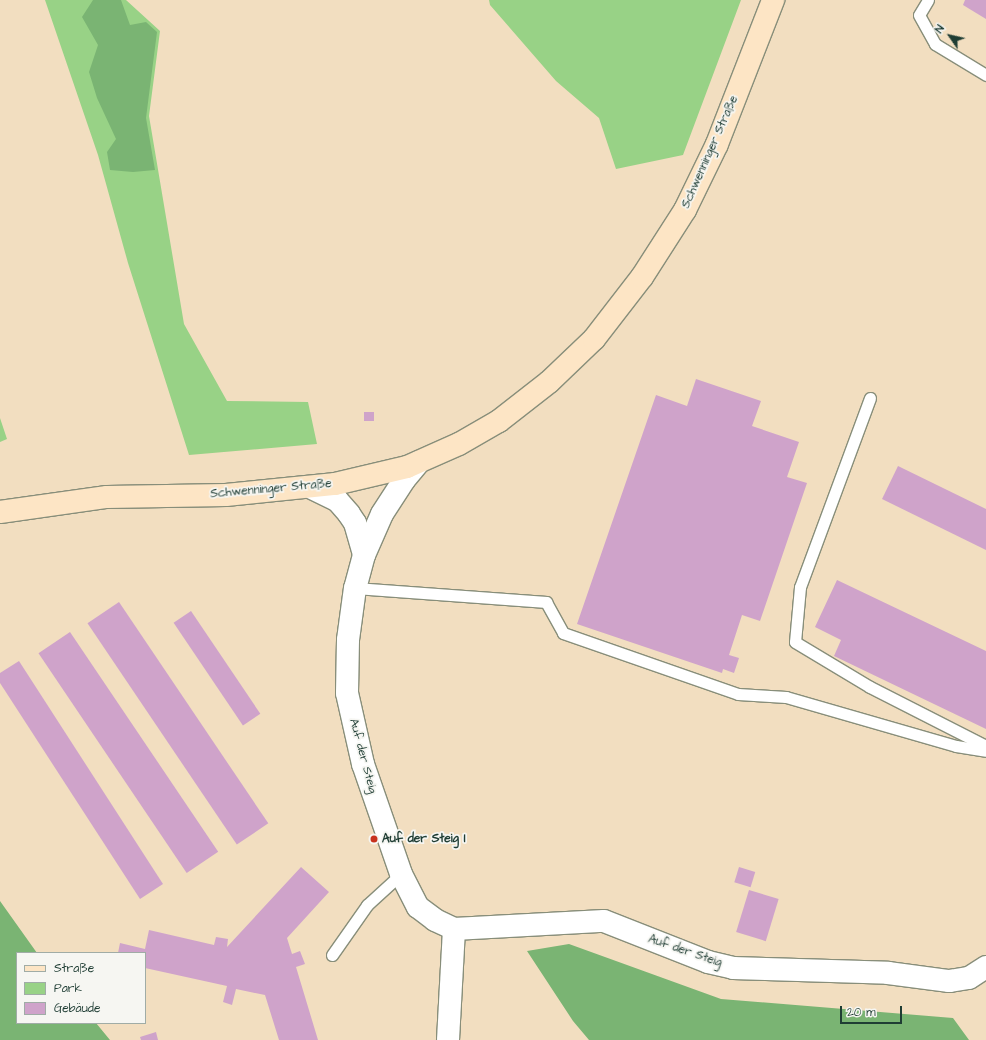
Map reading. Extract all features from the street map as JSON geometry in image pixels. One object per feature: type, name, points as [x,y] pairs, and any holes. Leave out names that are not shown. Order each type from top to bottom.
[{"type":"main road","name":"Schwenninger Straße","points":[[0,512],[107,497],[226,495],[312,488],[407,467],[499,421],[549,382],[594,339],[642,278],[685,210],[717,144],[773,0]]},
{"type":"street","name":"Auf der Steig","points":[[419,462],[404,480],[382,514],[364,555],[355,588],[348,640],[347,693],[363,764],[401,874],[418,907],[435,920],[454,929],[604,921],[708,962],[733,968],[888,973],[949,981],[969,978],[986,967]]},
{"type":"street","points":[[312,488],[337,500],[349,514],[355,523],[364,555]]},
{"type":"street","points":[[448,1040],[454,929]]},
{"type":"lane","points":[[928,0],[919,15],[935,44],[986,75]]},
{"type":"lane","points":[[870,398],[800,587],[795,642],[870,687],[986,746]]},
{"type":"lane","points":[[355,588],[546,602],[563,633],[738,694],[786,697],[956,746],[986,751]]},
{"type":"lane","points":[[332,955],[367,905],[401,874]]},
{"type":"green space","points":[[45,0],[126,0],[160,31],[149,116],[184,324],[227,401],[308,402],[317,444],[189,455],[128,263],[98,155]]},
{"type":"green space","points":[[93,0],[121,0],[130,25],[146,22],[157,32],[146,118],[155,170],[133,172],[110,170],[107,152],[116,139],[97,98],[89,72],[98,45],[82,17]]},
{"type":"green space","points":[[489,0],[741,0],[683,155],[616,169],[599,118],[556,81],[490,5]]},
{"type":"green space","points":[[0,418],[7,439],[0,442]]},
{"type":"green space","points":[[0,901],[36,952],[16,952],[16,1024],[97,1024],[110,1040],[0,1040]]},
{"type":"green space","points":[[569,944],[721,999],[953,1018],[969,1040],[589,1040],[573,1021],[527,951]]},
{"type":"building","points":[[965,0],[986,0],[986,19],[963,5]]},
{"type":"building","points":[[696,379],[761,401],[752,426],[799,442],[787,477],[807,483],[760,621],[742,615],[729,655],[739,658],[734,673],[723,669],[722,673],[577,624],[656,395],[687,406]]},
{"type":"building","points":[[364,412],[374,412],[374,421],[364,421]]},
{"type":"building","points":[[898,466],[986,509],[986,550],[882,499]]},
{"type":"building","points":[[837,580],[986,651],[986,729],[834,656],[841,640],[815,627]]},
{"type":"building","points":[[119,602],[268,823],[237,845],[87,623]]},
{"type":"building","points":[[191,611],[260,714],[243,726],[174,623]]},
{"type":"building","points":[[70,632],[218,852],[187,873],[38,653]]},
{"type":"building","points":[[19,661],[163,884],[140,899],[0,683],[0,673]]},
{"type":"building","points":[[301,867],[329,892],[287,938],[292,954],[300,951],[305,964],[296,967],[318,1040],[279,1040],[265,995],[236,989],[232,1005],[223,1002],[227,986],[146,968],[146,952],[118,952],[120,943],[145,949],[149,930],[214,945],[216,937],[228,939],[227,947]]},
{"type":"building","points":[[739,867],[755,872],[751,887],[734,882]]},
{"type":"building","points":[[749,890],[779,899],[766,941],[736,932]]},
{"type":"building","points":[[156,1032],[158,1040],[141,1040],[140,1037]]},
{"type":"place","name":"Auf der Steig I","points":[[374,839]]}]
